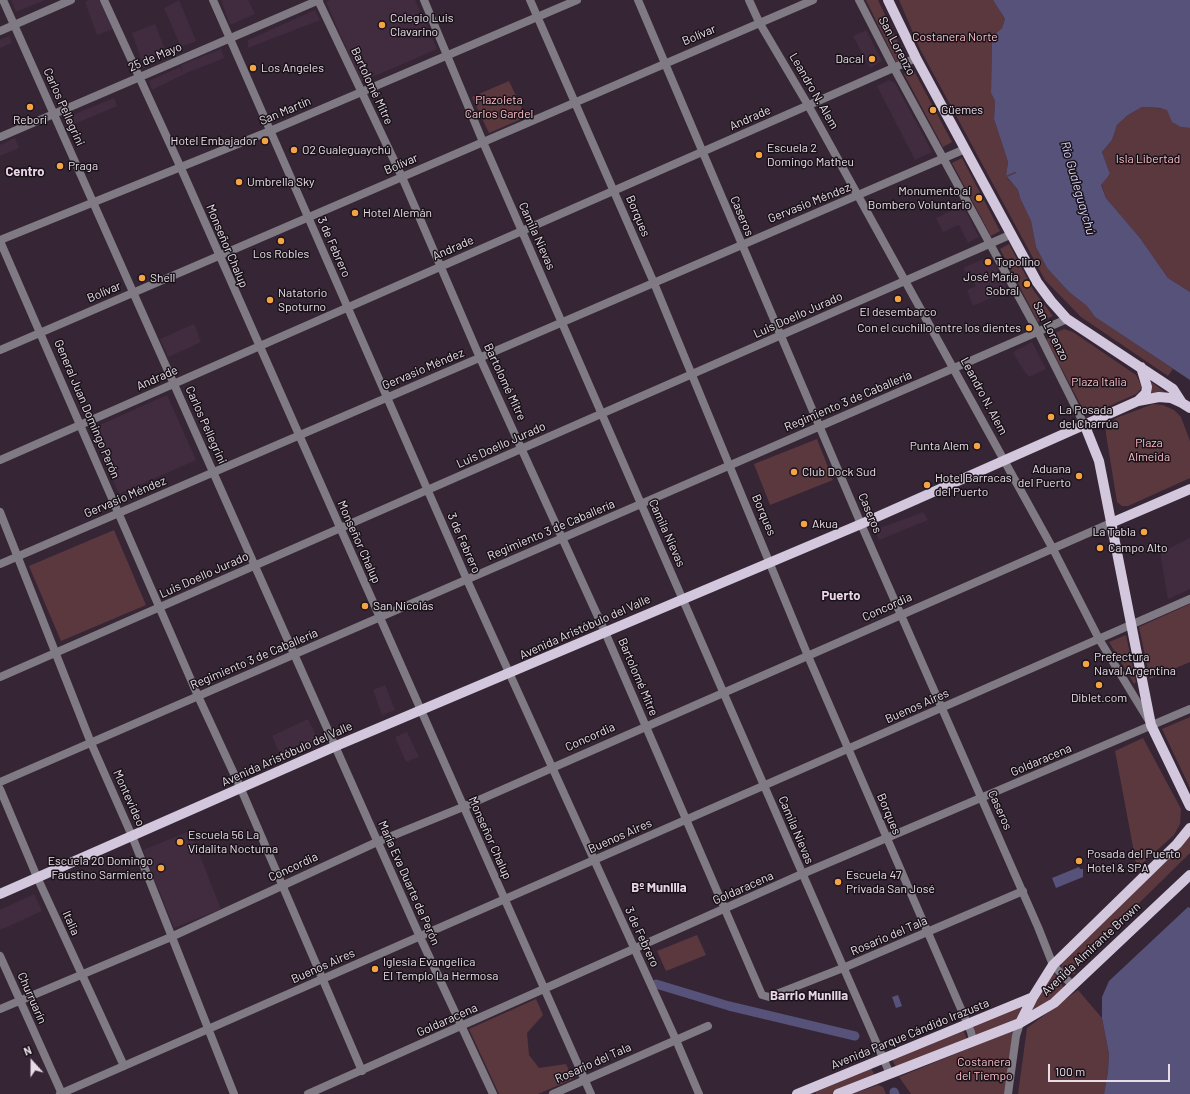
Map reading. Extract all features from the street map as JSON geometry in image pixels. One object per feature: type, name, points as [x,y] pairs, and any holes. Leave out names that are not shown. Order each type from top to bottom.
[{"type":"main road","points":[[888,0],[916,58],[1037,282],[1067,319],[1173,388],[1186,405]]},
{"type":"main road","points":[[1138,401],[1146,393],[1147,387],[1141,367]]},
{"type":"main road","name":"Avenida Aristóbulo del Valle","points":[[0,894],[336,746],[509,674],[770,561],[861,524],[1004,462],[1138,401],[1159,397],[1171,398],[1186,405]]},
{"type":"main road","name":"San Lorenzo","points":[[1085,426],[1099,461],[1130,626],[1151,725]]},
{"type":"main road","name":"Concordia","points":[[1111,523],[1190,489]]},
{"type":"main road","name":"Leandro N. Alem","points":[[1151,725],[1190,806]]},
{"type":"main road","name":"Avenida Almirante Brown","points":[[1020,1023],[1032,997],[1053,965],[1177,844],[1190,828]]},
{"type":"main road","name":"Avenida Almirante Brown","points":[[1020,1023],[1054,1003],[1190,875]]},
{"type":"main road","name":"Avenida Parque Cándido Irazusta","points":[[797,1094],[810,1092],[1032,997]]},
{"type":"main road","points":[[838,1094],[1020,1023]]},
{"type":"street","name":"Carlos Pellegrini","points":[[3,0],[336,746]]},
{"type":"street","points":[[0,31],[71,0]]},
{"type":"street","name":"Monseñor Chalup","points":[[104,0],[180,166],[218,256],[339,529],[422,711],[463,807],[591,1094]]},
{"type":"street","name":"3 de Febrero","points":[[213,0],[467,580],[551,768],[635,948],[699,1094]]},
{"type":"street","name":"25 de Mayo","points":[[0,137],[318,0]]},
{"type":"street","name":"Bartolomé Mitre","points":[[318,0],[402,176],[480,358],[605,632],[762,995]]},
{"type":"street","name":"Camila Nievas","points":[[424,0],[483,142],[890,1074]]},
{"type":"street","name":"Borques","points":[[530,0],[654,283],[808,656],[968,1025],[972,1041]]},
{"type":"street","name":"San Martín","points":[[0,240],[180,166],[270,131],[577,0]]},
{"type":"street","name":"Caseros","points":[[638,0],[819,427],[1023,891],[1053,965],[1072,985]]},
{"type":"street","name":"Leandro N. Alem","points":[[749,0],[759,22],[808,105],[857,196],[954,368],[1004,462],[1053,548],[1099,640],[1151,725]]},
{"type":"street","name":"Bolívar","points":[[0,350],[813,0]]},
{"type":"street","name":"San Lorenzo","points":[[859,0],[943,159],[1038,332],[1085,426]]},
{"type":"street","name":"Andrade","points":[[0,460],[916,58]]},
{"type":"street","name":"Gervasio Méndez","points":[[0,564],[654,283],[741,244],[965,149]]},
{"type":"street","name":"Luis Doello Jurado","points":[[0,677],[1012,234]]},
{"type":"street","name":"General Juan Domingo Perón","points":[[0,240],[198,696],[241,789],[281,887],[362,1071]]},
{"type":"street","name":"Regimiento 3 de Caballería","points":[[0,782],[1067,319]]},
{"type":"street","name":"Montevideo","points":[[0,512],[91,743],[132,836],[234,1094]]},
{"type":"street","name":"Concordia","points":[[0,1009],[171,937],[378,842],[463,807],[1111,523]]},
{"type":"street","name":"Buenos Aires","points":[[61,1094],[1190,599]]},
{"type":"street","name":"Goldaracena","points":[[308,1094],[545,990],[635,948],[802,874],[1190,709]]},
{"type":"street","name":"María Eva Duarte de Perón","points":[[336,746],[461,1027],[493,1094]]},
{"type":"street","name":"Italia","points":[[0,789],[81,974],[124,1066]]},
{"type":"street","name":"Rosario del Tala","points":[[762,995],[769,997],[843,968],[928,933],[1023,891]]},
{"type":"street","name":"Churruarín","points":[[0,956],[61,1094]]},
{"type":"street","points":[[1008,1094],[1016,1036],[1020,1023]]},
{"type":"street","name":"Rosario del Tala","points":[[553,1094],[708,1026]]},
{"type":"shaded area","points":[[11,0],[45,0],[16,12]]},
{"type":"shaded area","points":[[89,0],[99,0],[113,29],[97,35],[85,2]]},
{"type":"shaded area","points":[[179,0],[196,41],[181,47],[164,8]]},
{"type":"shaded area","points":[[221,0],[248,0],[255,14],[230,25]]},
{"type":"shaded area","name":"Colegio Luis Clavarino","points":[[330,0],[415,0],[437,49],[361,82],[326,2]]},
{"type":"shaded area","points":[[315,10],[320,20],[248,48],[248,40]]},
{"type":"shaded area","points":[[155,24],[166,52],[142,62],[132,33]]},
{"type":"shaded area","points":[[866,30],[882,61],[870,68],[853,36]]},
{"type":"shaded area","points":[[9,36],[12,43],[0,48],[0,40]]},
{"type":"shaded area","points":[[221,49],[224,58],[184,74],[152,90],[149,81],[180,67],[183,73],[181,65]]},
{"type":"shaded area","points":[[889,80],[895,83],[932,152],[915,160],[877,86]]},
{"type":"shaded area","points":[[114,98],[117,106],[67,127],[63,119]]},
{"type":"shaded area","points":[[15,138],[19,148],[0,156],[0,145]]},
{"type":"shaded area","points":[[960,207],[964,208],[979,237],[968,243],[959,225],[943,232],[936,218]]},
{"type":"shaded area","points":[[990,256],[1008,290],[973,306],[967,290],[976,286],[963,268]]},
{"type":"shaded area","points":[[194,324],[201,342],[168,357],[160,339]]},
{"type":"shaded area","points":[[1032,342],[1046,369],[1029,377],[1013,352]]},
{"type":"shaded area","points":[[167,395],[196,460],[119,494],[91,429]]},
{"type":"shaded area","points":[[923,512],[928,520],[879,540],[875,530]]},
{"type":"shaded area","points":[[1190,538],[1190,589],[1168,599],[1160,553]]},
{"type":"shaded area","points":[[385,685],[395,710],[382,715],[373,690]]},
{"type":"shaded area","points":[[308,719],[319,742],[282,759],[272,736]]},
{"type":"shaded area","points":[[407,732],[419,757],[406,762],[395,737]]},
{"type":"shaded area","points":[[190,831],[221,909],[174,928],[143,850]]},
{"type":"shaded area","points":[[34,894],[42,911],[0,930],[0,910]]},
{"type":"green space","points":[[866,0],[878,0],[905,57],[896,62]]},
{"type":"green space","name":"Costanera Norte","points":[[899,0],[993,0],[1005,19],[1002,28],[992,37],[991,93],[995,101],[994,119],[1008,162],[1006,176],[1015,172],[1016,173],[1007,178],[1018,190],[1020,198],[1031,221],[1036,247],[1047,268],[1069,292],[1087,306],[1095,317],[1173,369],[1168,376],[1081,317],[1045,280],[920,49]]},
{"type":"green space","points":[[913,69],[952,142],[943,147],[904,74]]},
{"type":"green space","name":"Plazoleta Carlos Gardel","points":[[509,81],[526,117],[489,133],[472,97]]},
{"type":"green space","name":"Isla Libertad","points":[[1142,107],[1167,109],[1181,127],[1190,128],[1190,292],[1168,278],[1140,238],[1106,198],[1101,184],[1110,174],[1102,152],[1112,140],[1117,125],[1128,115]]},
{"type":"green space","points":[[962,158],[1000,231],[991,236],[952,163]]},
{"type":"green space","points":[[1009,244],[1034,291],[1053,316],[1038,322],[1000,249]]},
{"type":"green space","name":"Plaza Italia","points":[[1064,329],[1073,332],[1136,375],[1142,387],[1140,390],[1136,394],[1091,414],[1085,413],[1047,341],[1048,336]]},
{"type":"green space","points":[[1150,381],[1166,393],[1152,393]]},
{"type":"green space","name":"Plaza Almeida","points":[[1153,404],[1163,405],[1174,410],[1181,417],[1190,441],[1190,478],[1128,506],[1122,506],[1117,502],[1106,427],[1116,418]]},
{"type":"green space","name":"Club Dock Sud","points":[[817,439],[833,480],[770,505],[754,464]]},
{"type":"green space","points":[[114,530],[146,605],[61,641],[29,566]]},
{"type":"green space","points":[[1190,604],[1190,662],[1150,679],[1139,627]]},
{"type":"green space","points":[[1126,635],[1136,682],[1134,684],[1109,642]]},
{"type":"green space","points":[[1190,717],[1190,788],[1162,729]]},
{"type":"green space","points":[[1143,738],[1181,809],[1180,824],[1174,835],[1137,868],[1115,751]]},
{"type":"green space","points":[[1190,835],[1190,853],[1077,964],[1075,974],[1067,975],[1062,971],[1062,962]]},
{"type":"green space","points":[[697,935],[706,955],[666,971],[657,951]]},
{"type":"green space","points":[[1053,971],[1065,989],[1030,1012],[1040,990]]},
{"type":"green space","name":"Costanera del Tiempo","points":[[1078,990],[1102,1018],[1109,1054],[1108,1072],[1104,1094],[1018,1094],[1027,1028]]},
{"type":"green space","points":[[536,999],[543,1015],[527,1033],[529,1055],[539,1068],[566,1064],[573,1079],[538,1094],[499,1094],[469,1029]]},
{"type":"green space","points":[[1024,1003],[1021,1020],[975,1037],[971,1026]]},
{"type":"green space","points":[[963,1030],[967,1039],[897,1069],[892,1059]]},
{"type":"green space","name":"Costanera del Tiempo","points":[[1014,1030],[1005,1094],[911,1094],[899,1077]]},
{"type":"green space","points":[[871,1068],[875,1076],[832,1094],[816,1094],[815,1090]]},
{"type":"green space","points":[[878,1085],[883,1087],[886,1094],[852,1094]]},
{"type":"water","name":"Río Gualeguaychú","points":[[993,0],[1190,0],[1190,128],[1181,127],[1172,122],[1167,110],[1160,108],[1142,107],[1128,115],[1117,125],[1112,140],[1102,152],[1110,174],[1101,185],[1106,198],[1140,238],[1168,278],[1190,292],[1190,380],[1095,317],[1087,306],[1069,292],[1047,268],[1036,247],[1031,221],[1020,198],[1018,190],[1007,177],[1016,173],[1015,172],[1006,176],[1008,162],[994,119],[995,101],[991,93],[992,37],[1002,28],[1005,19]]},
{"type":"water","points":[[1079,867],[1080,869],[1083,869],[1083,877],[1056,888],[1052,878]]},
{"type":"water","points":[[1188,907],[1190,908],[1190,1094],[1104,1094],[1108,1072],[1109,1054],[1102,1018],[1102,997],[1109,981]]},
{"type":"water","points":[[898,995],[902,1006],[896,1008],[892,997]]},
{"type":"waterway","points":[[656,984],[729,1006],[855,1036]]},
{"type":"place","name":"Colegio Luis Clavarino","points":[[382,25]]},
{"type":"place","name":"Dacal","points":[[872,59]]},
{"type":"place","name":"Los Angeles","points":[[253,68]]},
{"type":"place","name":"Rebori","points":[[30,107]]},
{"type":"place","name":"Güemes","points":[[933,110]]},
{"type":"place","name":"Hotel Embajador","points":[[265,141]]},
{"type":"place","name":"O2 Gualeguaychú","points":[[294,150]]},
{"type":"place","name":"Escuela 2 Domingo Matheu","points":[[759,155]]},
{"type":"place","name":"Praga","points":[[60,166]]},
{"type":"place","name":"Umbrella Sky","points":[[239,182]]},
{"type":"place","name":"Monumento al Bombero Voluntario","points":[[979,198]]},
{"type":"place","name":"Hotel Alemán","points":[[355,213]]},
{"type":"place","name":"Los Robles","points":[[281,241]]},
{"type":"place","name":"Topolino","points":[[988,262]]},
{"type":"place","name":"Shell","points":[[142,278]]},
{"type":"place","name":"José María Sobral","points":[[1027,284]]},
{"type":"place","name":"El desembarco","points":[[898,299]]},
{"type":"place","name":"Natatorio Spoturno","points":[[270,300]]},
{"type":"place","name":"Con el cuchillo entre los dientes","points":[[1029,328]]},
{"type":"place","name":"La Posada del Charrúa","points":[[1051,417]]},
{"type":"place","name":"Punta Alem","points":[[977,446]]},
{"type":"place","name":"Club Dock Sud","points":[[794,472]]},
{"type":"place","name":"Aduana del Puerto","points":[[1079,476]]},
{"type":"place","name":"Hotel Barracas del Puerto","points":[[927,485]]},
{"type":"place","name":"Akua","points":[[804,524]]},
{"type":"place","name":"La Tabla","points":[[1144,532]]},
{"type":"place","name":"Campo Alto","points":[[1100,548]]},
{"type":"place","name":"San Nicolás","points":[[365,606]]},
{"type":"place","name":"Prefectura Naval Argentina","points":[[1086,664]]},
{"type":"place","name":"Diblet.com","points":[[1099,685]]},
{"type":"place","name":"Escuela 56 La Vidalita Nocturna","points":[[180,842]]},
{"type":"place","name":"Posada del Puerto Hotel & SPA","points":[[1079,861]]},
{"type":"place","name":"Escuela 20 Domingo Faustino Sarmiento","points":[[161,868]]},
{"type":"place","name":"Escuela 47 Privada San José","points":[[838,882]]},
{"type":"place","name":"Iglesia Evangelica El Templo La Hermosa","points":[[375,969]]},
{"type":"district","name":"Centro","points":[[25,172]]},
{"type":"district","name":"Puerto","points":[[841,596]]},
{"type":"district","name":"Bº Munilla","points":[[659,888]]},
{"type":"district","name":"Barrio Munilla","points":[[809,996]]}]
